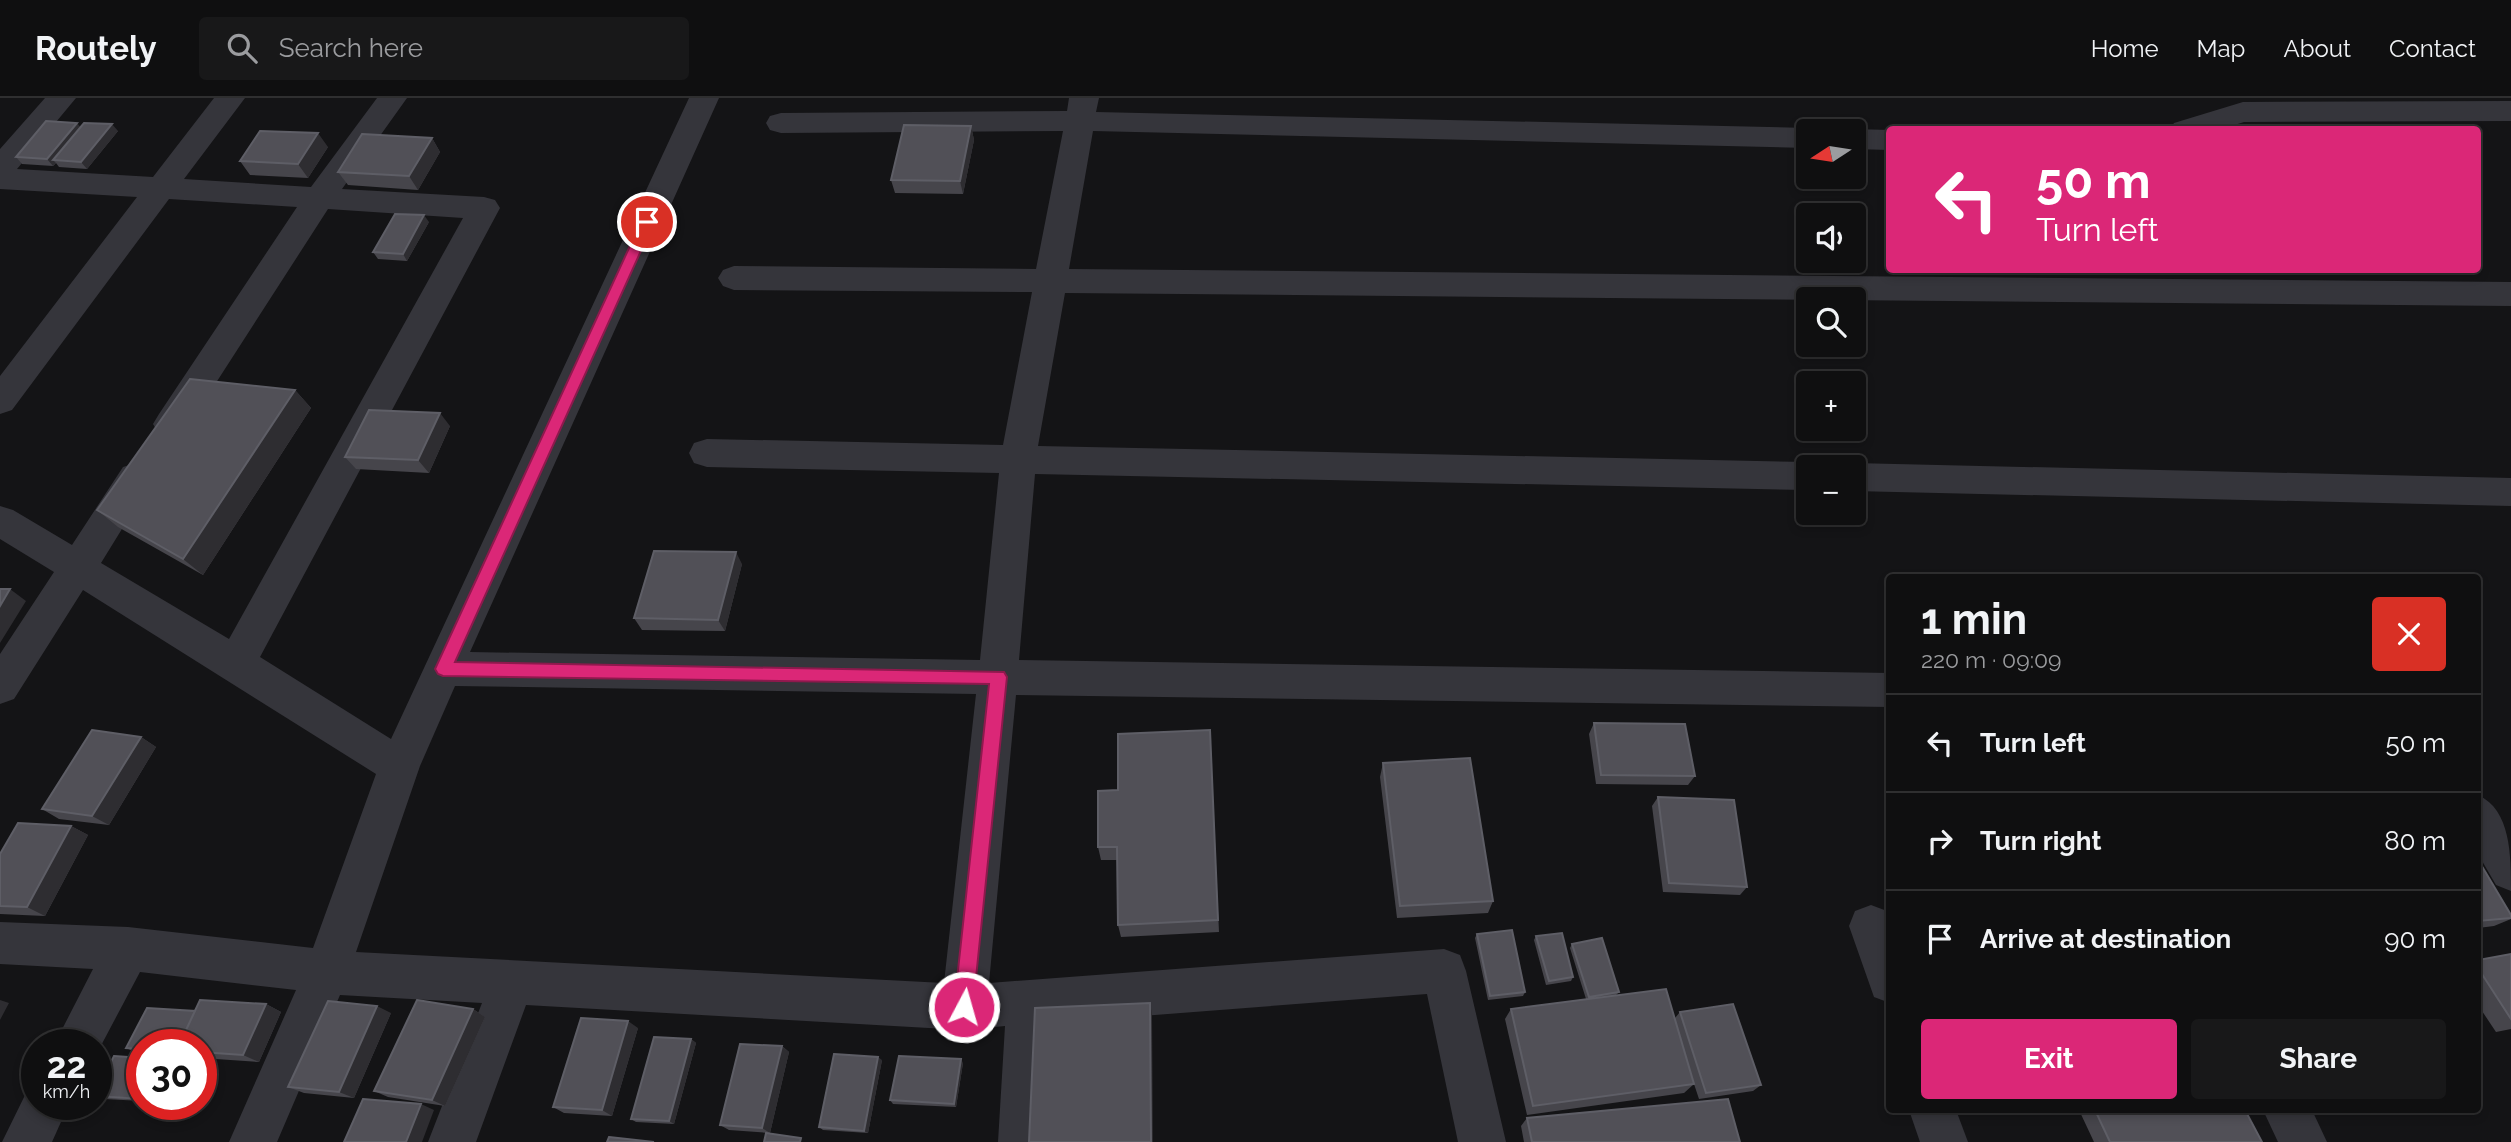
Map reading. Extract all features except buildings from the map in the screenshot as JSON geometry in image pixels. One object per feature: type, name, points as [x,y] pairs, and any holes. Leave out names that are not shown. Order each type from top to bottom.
[{"type":"street","points":[[0,169],[61,98]]},
{"type":"street","points":[[0,401],[230,98]]},
{"type":"street","points":[[0,687],[318,198],[392,98]]},
{"type":"street","points":[[253,1142],[327,972],[399,766],[704,98]]},
{"type":"street","points":[[781,123],[1082,110],[1796,138]]},
{"type":"street","points":[[964,1007],[1018,458],[1082,110]]},
{"type":"street","points":[[2198,126],[2243,112],[2511,111]]},
{"type":"street","points":[[1866,139],[1886,140]]},
{"type":"street","points":[[0,179],[484,208],[236,663]]},
{"type":"street","points":[[734,278],[2511,295]]},
{"type":"street","points":[[707,453],[1796,476]]},
{"type":"street","points":[[1866,477],[2511,492]]},
{"type":"street","points":[[0,521],[236,663],[399,766]]},
{"type":"street","points":[[443,669],[1886,690]]},
{"type":"street","points":[[2481,819],[2511,871]]},
{"type":"street","points":[[1871,926],[1886,969]]},
{"type":"street","points":[[0,943],[128,949],[327,972],[964,1007],[1444,971],[1482,1142]]},
{"type":"street","points":[[86,1029],[128,949]]},
{"type":"street","points":[[452,1142],[512,983]]},
{"type":"street","points":[[1022,1142],[1029,1003]]},
{"type":"street","points":[[1934,1113],[1944,1142]]},
{"type":"street","points":[[2288,1113],[2302,1142]]},
{"type":"street","points":[[26,1142],[38,1120]]},
{"type":"route","points":[[647,222],[443,669],[998,677],[964,1007]]}]
